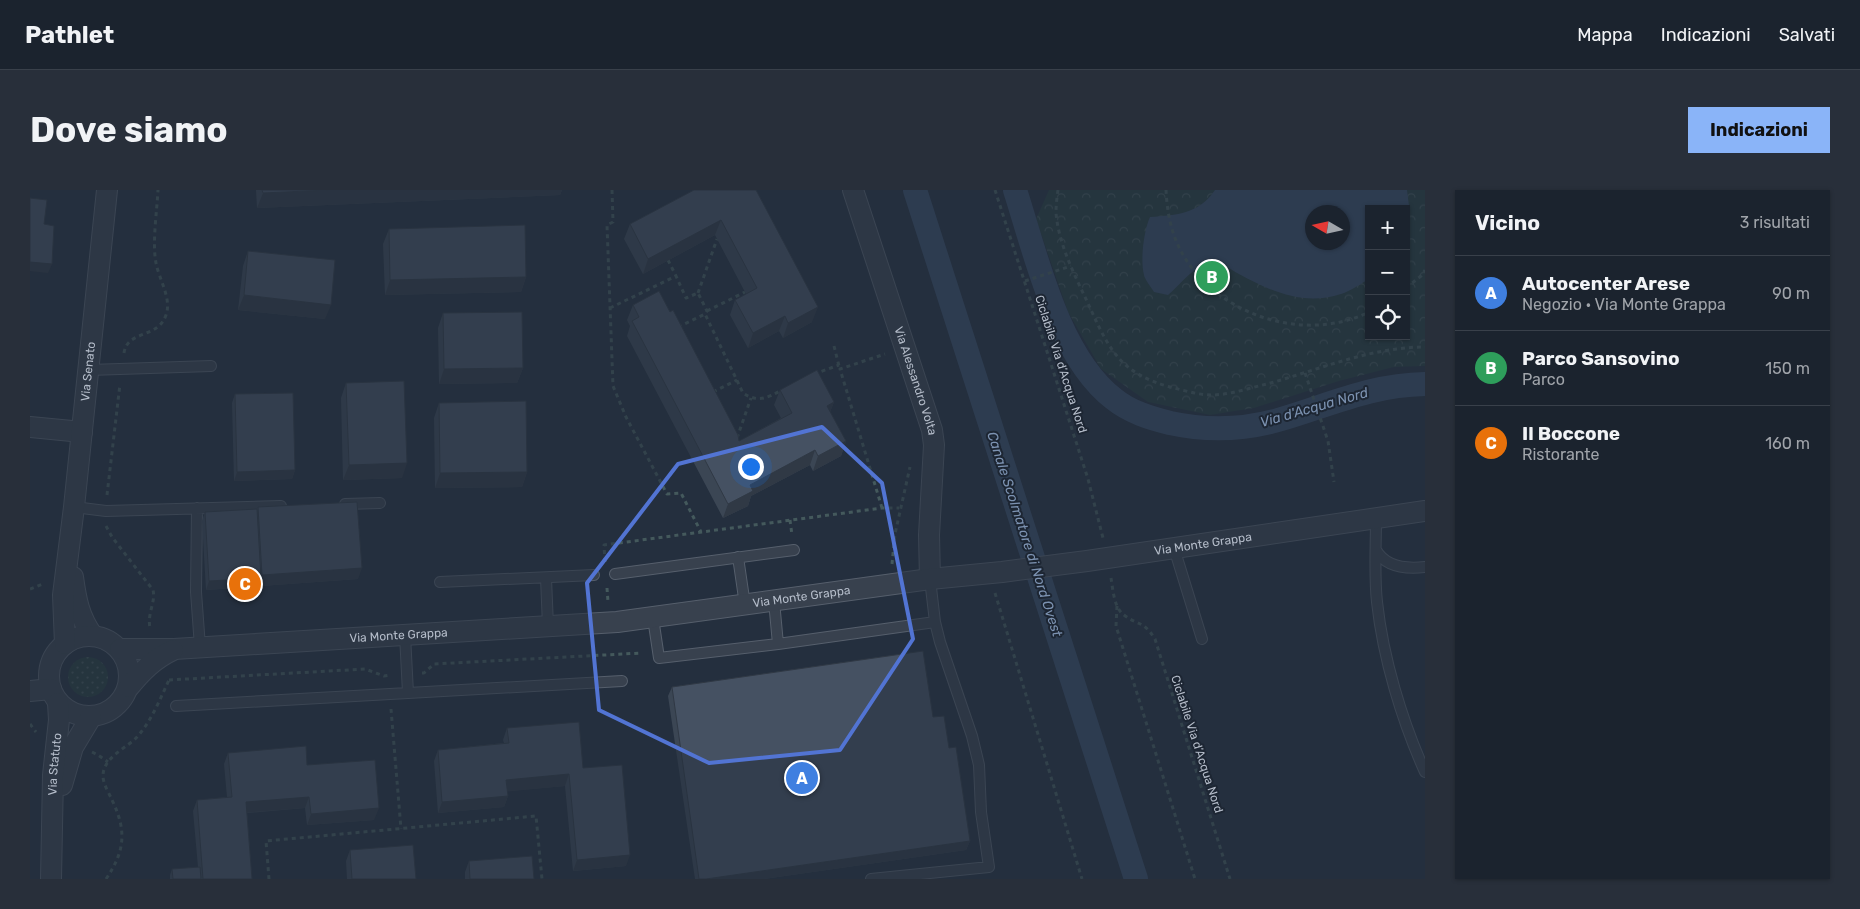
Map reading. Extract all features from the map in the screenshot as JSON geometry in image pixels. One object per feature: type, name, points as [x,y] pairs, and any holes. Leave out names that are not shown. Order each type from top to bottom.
[{"type":"street","name":"Via Senato","points":[[65,644],[63,595],[107,190]]},
{"type":"street","name":"Via Alessandro Volta","points":[[852,190],[932,430],[934,445],[929,535],[930,579]]},
{"type":"street","points":[[30,427],[82,432]]},
{"type":"street","name":"Via Monte Grappa","points":[[120,649],[200,648],[654,618],[930,579],[996,573],[1087,561],[1425,511]]},
{"type":"street","name":"Via Senato","points":[[69,553],[78,608],[85,625],[93,636]]},
{"type":"street","points":[[83,636],[93,636],[105,639],[120,649],[128,664],[129,687],[115,708],[104,715],[80,716],[69,712],[54,696],[49,677],[51,664],[56,653],[65,644],[83,636]]},
{"type":"street","name":"Via Monte Grappa","points":[[129,687],[142,670],[174,649]]},
{"type":"street","points":[[30,691],[54,696]]},
{"type":"street","name":"Via Statuto","points":[[51,879],[53,775],[59,725],[54,696]]},
{"type":"street","name":"Via Statuto","points":[[52,826],[73,747],[91,717]]},
{"type":"lane","points":[[88,370],[211,366]]},
{"type":"lane","points":[[332,504],[380,503]]},
{"type":"lane","points":[[74,507],[106,511],[293,506]]},
{"type":"lane","points":[[197,508],[196,592],[200,648]]},
{"type":"lane","points":[[1376,518],[1377,602],[1387,657],[1411,740],[1425,772]]},
{"type":"lane","points":[[1174,548],[1202,639]]},
{"type":"lane","points":[[615,574],[794,550]]},
{"type":"lane","points":[[1376,550],[1388,563],[1399,567],[1425,567]]},
{"type":"lane","points":[[738,557],[744,605]]},
{"type":"lane","points":[[440,582],[594,575]]},
{"type":"lane","points":[[546,578],[548,626]]},
{"type":"lane","points":[[871,879],[989,867],[981,812],[979,765],[972,736],[940,642],[930,579]]},
{"type":"lane","points":[[774,601],[778,644]]},
{"type":"lane","points":[[654,618],[659,658],[936,622]]},
{"type":"lane","points":[[405,635],[408,693]]},
{"type":"lane","points":[[176,706],[622,681]]},
{"type":"path","points":[[123,359],[124,348],[129,340],[161,326],[166,314],[167,299],[154,256],[158,190]]},
{"type":"path","points":[[612,190],[613,222],[607,225],[613,386],[626,416],[667,494],[681,493],[701,532]]},
{"type":"path","name":"Ciclabile Via d’Acqua Nord","points":[[995,190],[1088,479],[1105,545]]},
{"type":"path","points":[[1058,190],[1056,213],[1063,244],[1099,328],[1116,355],[1128,369],[1145,378],[1181,390],[1210,395],[1230,394],[1346,360],[1406,347],[1425,347]]},
{"type":"path","points":[[1166,190],[1169,218],[1181,252],[1201,278],[1215,292],[1252,314],[1283,323],[1316,326],[1356,318],[1365,314]]},
{"type":"path","points":[[718,240],[698,293],[743,393],[751,398],[764,399],[788,387]]},
{"type":"path","points":[[668,260],[686,298],[698,293]]},
{"type":"path","points":[[1025,281],[1071,266]]},
{"type":"path","points":[[1410,285],[1425,270]]},
{"type":"path","points":[[610,308],[676,276]]},
{"type":"path","points":[[676,328],[745,292]]},
{"type":"path","points":[[834,346],[882,508]]},
{"type":"path","points":[[813,374],[886,354]]},
{"type":"path","points":[[1305,373],[1328,441],[1334,482]]},
{"type":"path","points":[[710,393],[737,380]]},
{"type":"path","points":[[736,442],[751,398]]},
{"type":"path","points":[[896,584],[892,556],[900,508],[912,460]]},
{"type":"path","points":[[605,565],[604,545],[882,508],[900,508]]},
{"type":"path","points":[[1110,572],[1117,606],[1116,626],[1195,879]]},
{"type":"path","points":[[996,573],[1082,879]]},
{"type":"path","points":[[30,589],[46,582]]},
{"type":"path","points":[[607,585],[608,604]]},
{"type":"path","name":"Ciclabile Via d’Acqua Nord","points":[[1117,606],[1123,615],[1148,628],[1155,639],[1230,879]]},
{"type":"path","points":[[416,673],[424,672],[434,664],[658,652]]},
{"type":"path","points":[[169,680],[365,669],[384,676],[396,675]]},
{"type":"path","points":[[106,879],[119,852],[123,837],[119,815],[104,782],[103,775],[112,757],[137,737],[154,712],[169,680],[167,674]]},
{"type":"path","points":[[391,703],[401,829]]},
{"type":"path","points":[[87,750],[98,754],[108,762]]},
{"type":"path","points":[[269,879],[266,841],[536,816],[542,879]]},
{"type":"highlighted area","points":[[822,427],[882,483],[913,639],[840,750],[709,763],[599,710],[587,583],[678,464]]},
{"type":"green space","points":[[1049,190],[1425,190],[1425,366],[1394,367],[1339,381],[1254,408],[1210,415],[1148,402],[1101,369],[1068,312],[1036,219]]},
{"type":"green space","points":[[92,657],[99,660],[105,666],[108,677],[107,685],[99,694],[92,697],[84,697],[77,694],[69,685],[68,673],[71,666],[80,658]]},
{"type":"water","points":[[1215,190],[1407,190],[1409,205],[1365,205],[1365,281],[1341,294],[1314,298],[1288,295],[1264,286],[1224,265],[1216,263],[1207,264],[1196,269],[1168,295],[1154,292],[1145,277],[1142,261],[1144,237],[1150,217],[1187,212],[1202,204]]},
{"type":"building","points":[[262,190],[328,190],[263,193]]},
{"type":"building","points":[[694,190],[756,190],[818,307],[788,323],[785,316],[753,333],[735,300],[757,288],[721,220],[648,259],[630,224]]},
{"type":"building","points":[[30,198],[47,200],[44,224],[54,226],[52,264],[30,262]]},
{"type":"building","points":[[525,225],[526,277],[390,280],[389,229]]},
{"type":"building","points":[[248,251],[335,260],[331,305],[244,295]]},
{"type":"building","points":[[659,291],[670,312],[673,310],[738,435],[739,441],[792,413],[780,390],[817,370],[834,402],[827,406],[846,441],[818,456],[815,450],[750,485],[753,491],[728,504],[632,321],[639,317],[633,305]]},
{"type":"building","points":[[522,312],[523,368],[444,369],[443,313]]},
{"type":"building","points":[[404,381],[407,463],[349,465],[346,383]]},
{"type":"building","points":[[293,393],[295,470],[237,472],[235,394]]},
{"type":"building","points":[[526,401],[527,472],[440,473],[439,403]]},
{"type":"building","points":[[357,502],[362,568],[262,575],[258,507]]},
{"type":"building","points":[[257,509],[261,578],[209,581],[205,512]]},
{"type":"building","points":[[923,651],[933,717],[944,716],[949,748],[956,747],[970,841],[699,879],[672,687]]},
{"type":"building","points":[[579,722],[583,768],[622,765],[630,855],[577,860],[569,774],[506,780],[508,796],[442,802],[438,750],[509,743],[507,728]]},
{"type":"building","points":[[306,746],[307,765],[375,760],[379,808],[311,814],[309,797],[246,802],[252,879],[203,879],[197,800],[232,797],[228,753]]},
{"type":"building","points":[[413,845],[416,879],[352,879],[350,850]]},
{"type":"building","points":[[532,856],[534,879],[470,879],[469,861]]},
{"type":"building","points":[[200,867],[201,879],[173,879],[172,869]]},
{"type":"waterway","name":"Canale Scolmatore di Nord Ovest","points":[[915,190],[1136,879]]},
{"type":"waterway","name":"Via d'Acqua Nord","points":[[1015,190],[1051,303],[1064,331],[1078,357],[1095,380],[1120,404],[1133,411],[1184,426],[1211,428],[1251,426],[1278,420],[1368,392],[1405,385],[1425,384]]},
{"type":"place","name":"Parco Sansovino","points":[[1212,277]]},
{"type":"place","name":"Il Boccone","points":[[245,584]]},
{"type":"place","name":"Autocenter Arese","points":[[802,778]]}]
